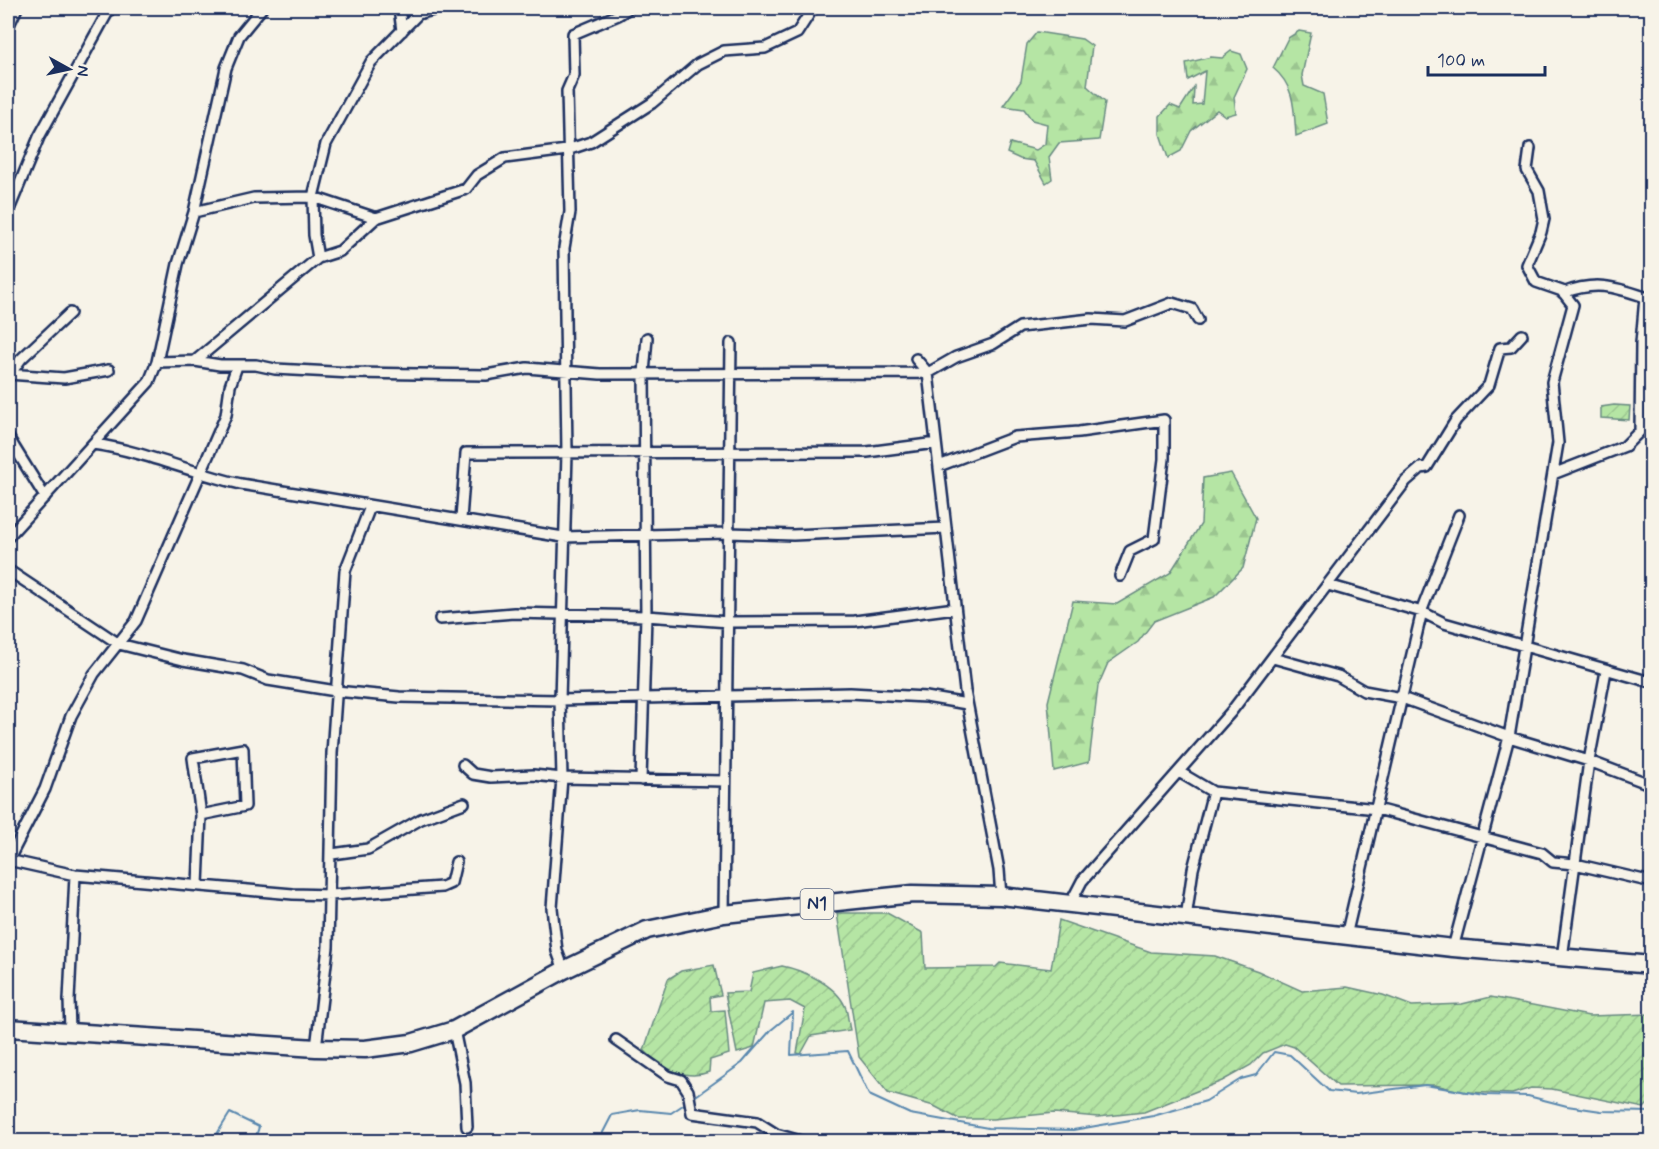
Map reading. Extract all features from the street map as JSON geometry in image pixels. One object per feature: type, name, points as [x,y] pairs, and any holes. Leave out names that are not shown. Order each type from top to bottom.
[{"type":"highway","name":"N1","points":[[8,1028],[316,1048],[365,1049],[411,1042],[454,1030],[564,970],[647,930],[724,914],[913,894],[1001,896],[1453,948],[1652,965]]},
{"type":"street","points":[[8,27],[17,8]]},
{"type":"street","points":[[8,212],[39,137],[110,8]]},
{"type":"street","points":[[8,537],[149,382],[157,362],[178,264],[194,212],[226,68],[239,36],[262,8]]},
{"type":"street","points":[[399,8],[402,31]]},
{"type":"street","points":[[318,258],[314,235],[313,197],[326,144],[371,62],[418,15],[441,8]]},
{"type":"street","points":[[564,970],[557,951],[552,908],[562,778],[560,700],[567,453],[564,248],[570,212],[567,91],[574,75],[573,34],[618,15],[628,8]]},
{"type":"street","points":[[195,361],[318,258],[340,251],[376,218],[466,189],[477,175],[505,158],[567,150],[591,142],[652,103],[698,64],[724,51],[765,48],[796,33],[813,8]]},
{"type":"street","points":[[1530,148],[1527,170],[1539,191],[1544,219],[1527,265],[1536,282],[1563,293],[1573,305]]},
{"type":"street","points":[[194,212],[254,198],[313,197],[376,218]]},
{"type":"street","points":[[1563,293],[1582,286],[1613,286],[1645,297],[1641,342],[1640,430]]},
{"type":"street","points":[[1453,948],[1509,737],[1558,443],[1552,382],[1573,305],[1582,286]]},
{"type":"street","points":[[157,362],[195,361],[237,366],[256,365],[275,369],[352,373],[486,375],[526,368],[567,372],[644,373],[928,373],[956,357],[993,344],[1020,327],[1091,319],[1125,321],[1172,303],[1192,309],[1198,320]]},
{"type":"street","points":[[8,375],[21,359],[70,314]]},
{"type":"street","points":[[1070,904],[1082,881],[1231,712],[1406,481],[1421,468],[1427,467],[1456,420],[1489,385],[1500,348],[1511,347],[1522,335]]},
{"type":"street","points":[[641,780],[646,616],[644,373],[647,338]]},
{"type":"street","points":[[724,914],[731,343]]},
{"type":"street","points":[[916,359],[928,373],[967,704],[999,870],[1001,896]]},
{"type":"street","points":[[237,366],[230,386],[226,415],[199,475],[180,526],[136,621],[94,674],[71,716],[45,789],[8,859],[75,875],[293,894],[331,895],[442,887],[451,883],[456,862]]},
{"type":"street","points":[[8,375],[64,378],[109,370]]},
{"type":"street","points":[[1640,402],[1652,405]]},
{"type":"street","points":[[1552,474],[1625,446],[1652,419]]},
{"type":"street","points":[[939,466],[1015,437],[1079,432],[1164,420],[1163,469],[1154,539],[1130,551],[1120,576]]},
{"type":"street","points":[[8,437],[45,497]]},
{"type":"street","points":[[461,519],[466,453],[867,453],[936,443]]},
{"type":"street","points":[[93,444],[123,448],[199,475],[370,507],[461,519],[563,537],[728,533],[793,535],[946,528]]},
{"type":"street","points":[[316,1048],[328,947],[336,691],[345,572],[370,507]]},
{"type":"street","points":[[1346,936],[1422,612],[1459,515]]},
{"type":"street","points":[[8,570],[118,644],[183,660],[243,669],[268,680],[336,691],[399,697],[560,700],[727,698],[850,693],[926,697],[967,704]]},
{"type":"street","points":[[1328,585],[1422,612],[1444,623],[1647,681]]},
{"type":"street","points":[[440,619],[514,613],[646,616],[729,622],[855,621],[955,608]]},
{"type":"street","points":[[1273,658],[1338,676],[1364,691],[1402,698],[1509,737],[1589,761],[1652,785]]},
{"type":"street","points":[[1562,958],[1589,761],[1606,671]]},
{"type":"street","points":[[198,885],[201,815],[193,758],[243,749],[244,806],[201,815]]},
{"type":"street","points":[[463,765],[473,774],[480,776],[532,775],[562,778],[725,781]]},
{"type":"street","points":[[1179,772],[1213,792],[1377,809],[1542,853],[1553,862],[1575,864],[1652,882]]},
{"type":"street","points":[[1186,918],[1193,869],[1213,792]]},
{"type":"street","points":[[332,854],[368,849],[421,819],[464,803]]},
{"type":"street","points":[[70,1031],[69,1000],[75,875]]},
{"type":"street","points":[[454,1030],[465,1083],[467,1127]]},
{"type":"street","points":[[616,1040],[668,1076],[681,1080],[688,1091],[690,1110],[697,1114],[757,1122],[776,1134],[804,1142]]},
{"type":"green space","points":[[1299,31],[1311,33],[1302,75],[1304,86],[1323,94],[1328,124],[1296,136],[1294,107],[1289,90],[1286,82],[1273,68],[1288,38]]},
{"type":"green space","points":[[1037,32],[1082,39],[1092,46],[1087,86],[1105,102],[1099,140],[1059,143],[1049,157],[1052,179],[1046,183],[1034,161],[1020,159],[1007,153],[1010,143],[1036,150],[1045,144],[1047,124],[1032,120],[1024,109],[1003,106],[1021,81],[1027,44]]},
{"type":"green space","points":[[1231,51],[1241,54],[1247,69],[1234,97],[1236,113],[1225,116],[1217,110],[1191,131],[1181,151],[1168,158],[1160,134],[1160,116],[1170,105],[1180,109],[1194,87],[1193,105],[1202,104],[1205,71],[1188,80],[1186,63],[1211,57],[1222,58]]},
{"type":"green space","points":[[1630,406],[1629,420],[1601,418],[1601,407]]},
{"type":"green space","points":[[1231,473],[1256,518],[1243,568],[1214,597],[1154,621],[1138,642],[1108,663],[1098,686],[1089,762],[1054,771],[1048,702],[1073,601],[1117,604],[1170,573],[1201,524],[1203,478]]},
{"type":"green space","points":[[837,913],[887,913],[923,933],[925,968],[996,967],[1000,963],[1051,969],[1059,920],[1151,952],[1215,956],[1258,971],[1302,991],[1347,987],[1383,995],[1412,1006],[1462,1004],[1491,997],[1589,1016],[1651,1014],[1651,1101],[1644,1108],[1552,1089],[1531,1088],[1512,1094],[1465,1092],[1435,1085],[1338,1086],[1294,1047],[1285,1044],[1263,1053],[1251,1065],[1222,1081],[1144,1112],[1098,1117],[1054,1113],[993,1119],[959,1119],[934,1106],[888,1093],[859,1057]]},
{"type":"green space","points":[[714,965],[721,995],[710,997],[711,1011],[725,1010],[729,1054],[710,1060],[709,1072],[683,1074],[666,1067],[644,1050],[668,979],[681,971]]},
{"type":"green space","points":[[782,966],[809,975],[834,991],[845,1006],[850,1030],[811,1036],[801,1054],[797,1053],[805,1009],[790,1001],[764,1003],[754,1048],[737,1053],[725,993],[749,992],[753,973]]},
{"type":"waterway","points":[[693,1098],[742,1063],[771,1030],[793,1012],[791,1055],[848,1051],[869,1095],[910,1114],[988,1128],[1073,1130],[1153,1116],[1206,1101],[1241,1079],[1256,1075],[1274,1052],[1290,1055],[1329,1091],[1356,1094],[1425,1085],[1485,1095],[1528,1096],[1567,1106],[1601,1111],[1652,1112]]},
{"type":"waterway","points":[[598,1142],[612,1115],[640,1110],[671,1113],[686,1103]]},
{"type":"waterway","points":[[212,1142],[230,1113],[259,1127],[254,1142]]}]
